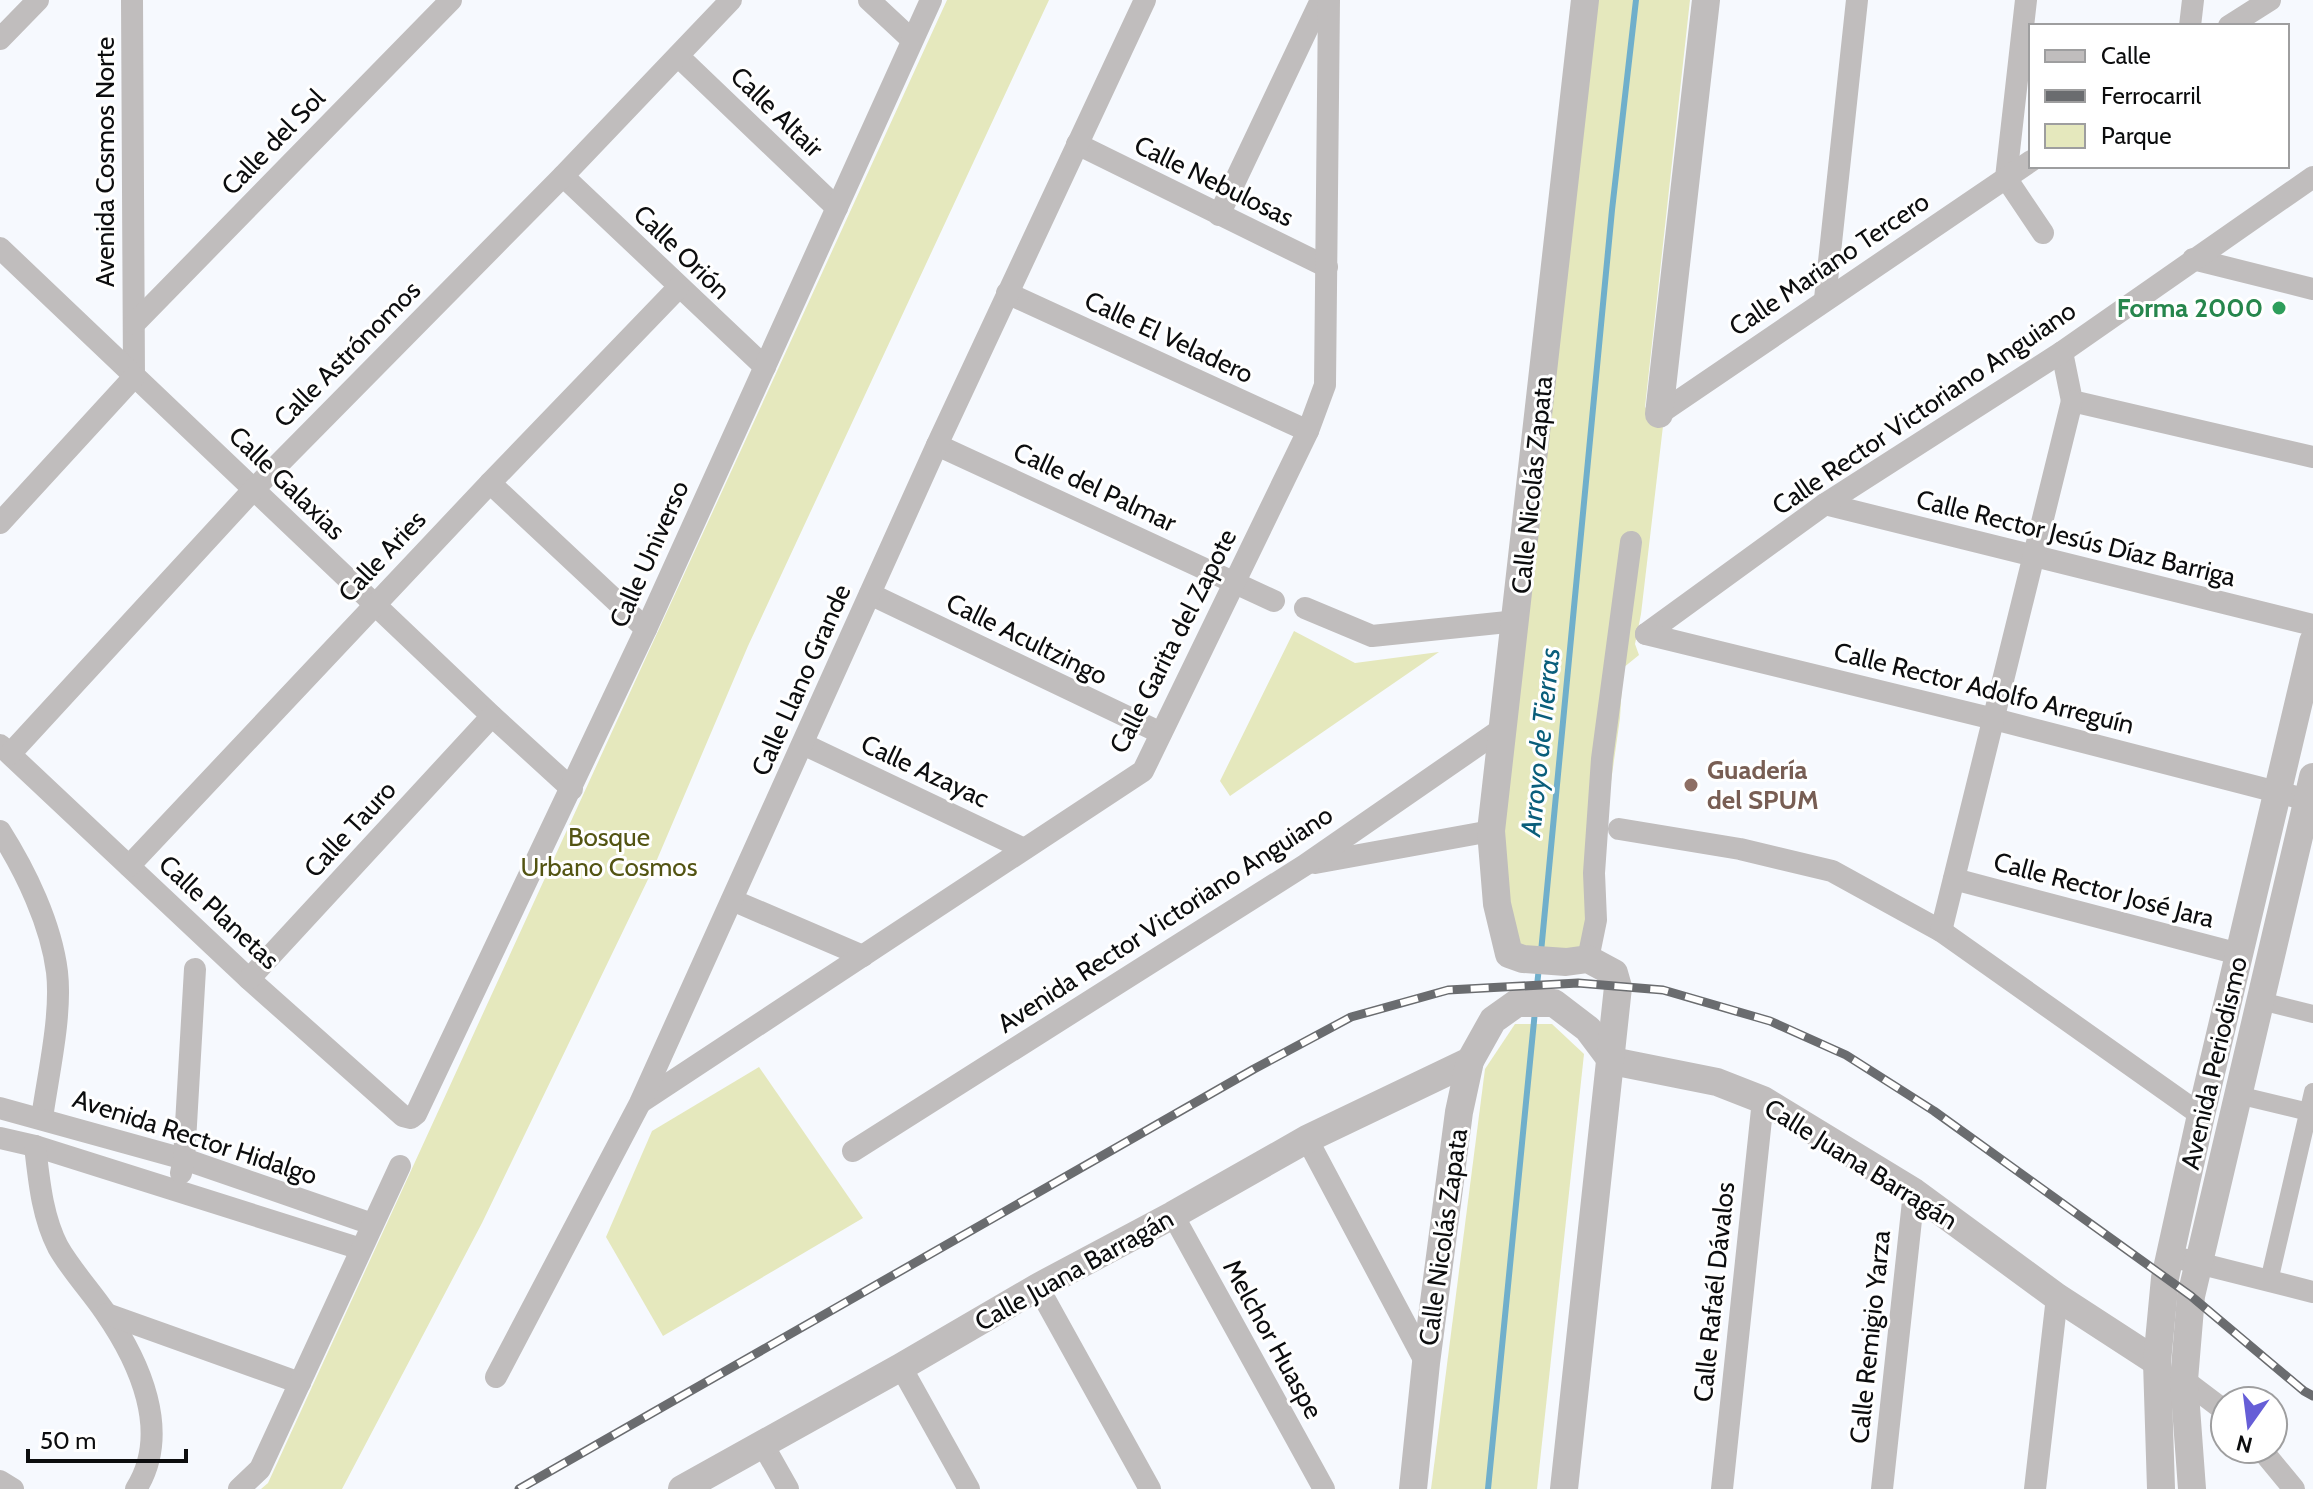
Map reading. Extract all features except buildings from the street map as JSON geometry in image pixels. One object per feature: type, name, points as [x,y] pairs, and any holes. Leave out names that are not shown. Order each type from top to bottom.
[{"type":"street","points":[[0,39],[38,0]]},
{"type":"street","name":"Avenida Cosmos Norte","points":[[132,0],[134,377]]},
{"type":"street","name":"Calle del Sol","points":[[134,324],[451,0]]},
{"type":"street","name":"Calle Astrónomos","points":[[5,749],[731,0]]},
{"type":"street","points":[[869,0],[912,40]]},
{"type":"street","name":"Calle Universo","points":[[403,1116],[411,1118],[416,1114],[572,789],[931,0]]},
{"type":"street","name":"Calle Llano Grande","points":[[496,1377],[640,1103],[937,445],[1145,0]]},
{"type":"street","points":[[1219,215],[1321,0]]},
{"type":"street","name":"Calle Garita del Zapote","points":[[640,1103],[1143,771],[1308,431],[1325,385],[1329,0]]},
{"type":"street","name":"Calle Nicolás Zapata","points":[[1577,960],[1523,959],[1509,954],[1497,904],[1491,831],[1585,0]]},
{"type":"street","points":[[1659,414],[1706,0]]},
{"type":"street","points":[[1825,299],[1857,0]]},
{"type":"street","points":[[2026,0],[2006,178],[2043,233]]},
{"type":"street","points":[[2190,24],[2193,0]]},
{"type":"street","points":[[2232,24],[2270,0]]},
{"type":"street","name":"Calle Altair","points":[[678,56],[837,208]]},
{"type":"street","name":"Calle Nebulosas","points":[[1077,144],[1327,267]]},
{"type":"street","name":"Calle Mariano Tercero","points":[[1659,414],[2029,162]]},
{"type":"street","name":"Calle Orión","points":[[563,176],[765,367]]},
{"type":"street","name":"Calle Rector Victoriano Anguiano","points":[[1646,634],[1825,504],[2062,352],[2313,177]]},
{"type":"street","points":[[2193,259],[2313,289]]},
{"type":"street","name":"Calle Galaxias","points":[[5,261],[134,377],[572,789]]},
{"type":"street","name":"Calle Aries","points":[[129,866],[678,288]]},
{"type":"street","name":"Calle El Veladero","points":[[1007,293],[1308,431]]},
{"type":"street","points":[[1941,931],[2072,401],[2062,352]]},
{"type":"street","points":[[0,523],[134,377]]},
{"type":"street","points":[[2072,401],[2313,457]]},
{"type":"street","name":"Calle del Palmar","points":[[937,445],[1274,601]]},
{"type":"street","points":[[490,483],[646,629]]},
{"type":"street","name":"Calle Rector Jesús Díaz Barriga","points":[[1825,504],[2313,625]]},
{"type":"street","points":[[1564,1489],[1618,987],[1614,973],[1577,960],[1596,920],[1594,873],[1602,759],[1631,542]]},
{"type":"street","name":"Calle Acultzingo","points":[[870,594],[1161,733]]},
{"type":"street","points":[[1305,608],[1372,636],[1517,621]]},
{"type":"street","name":"Calle Rector Adolfo Arreguín","points":[[1646,634],[1994,719],[2276,805],[2309,808]]},
{"type":"street","name":"Avenida Periodismo","points":[[2161,1489],[2157,1362],[2165,1278],[2313,642]]},
{"type":"street","name":"Calle Tauro","points":[[249,979],[492,716]]},
{"type":"street","name":"Avenida Rector Victoriano Anguiano","points":[[853,1151],[1305,865],[1503,728]]},
{"type":"street","name":"Calle Azayac","points":[[803,744],[1024,849]]},
{"type":"street","name":"Calle Planetas","points":[[5,749],[249,979],[403,1116]]},
{"type":"street","name":"Avenida Periodismo","points":[[2192,1489],[2184,1380],[2191,1296],[2309,808]]},
{"type":"street","points":[[1619,829],[1740,849],[1832,871],[1941,931],[2201,1115]]},
{"type":"street","points":[[0,831],[33,895],[49,936],[57,973],[57,1002],[42,1118]]},
{"type":"street","points":[[1305,865],[1491,831]]},
{"type":"street","name":"Calle Rector José Jara","points":[[1954,879],[2239,954]]},
{"type":"street","points":[[732,900],[863,956]]},
{"type":"street","points":[[177,1189],[184,1159],[195,969]]},
{"type":"street","points":[[2261,1001],[2313,1014]]},
{"type":"street","name":"Calle Nicolás Zapata","points":[[1413,1489],[1459,1112],[1470,1061],[1493,1020],[1517,1003],[1554,1003],[1588,1029],[1612,1061]]},
{"type":"street","name":"Calle Juana Barragán","points":[[682,1489],[1307,1139],[1470,1061]]},
{"type":"street","name":"Calle Juana Barragán","points":[[1612,1061],[1717,1082],[1763,1100],[1914,1192],[2057,1297],[2157,1362]]},
{"type":"street","points":[[2269,1281],[2313,1092]]},
{"type":"street","points":[[2238,1095],[2310,1113]]},
{"type":"street","name":"Calle Rafaél Dávalos","points":[[1722,1489],[1763,1100]]},
{"type":"street","name":"Avenida Rector Hidalgo","points":[[0,1108],[184,1159],[372,1224]]},
{"type":"street","points":[[0,1138],[177,1189],[361,1249]]},
{"type":"street","points":[[1307,1139],[1426,1363]]},
{"type":"street","points":[[35,1146],[42,1204],[58,1247],[107,1314],[147,1389],[152,1418],[149,1449],[142,1479],[136,1489]]},
{"type":"street","points":[[239,1489],[260,1469],[400,1166]]},
{"type":"street","name":"Calle Remigio Yarza","points":[[1882,1489],[1914,1192]]},
{"type":"street","name":"Melchor Huaspe","points":[[1173,1215],[1324,1489]]},
{"type":"street","points":[[2170,1256],[2313,1292]]},
{"type":"street","points":[[1038,1287],[1150,1489]]},
{"type":"street","points":[[2035,1489],[2057,1297]]},
{"type":"street","points":[[107,1314],[300,1383]]},
{"type":"street","points":[[901,1367],[969,1489]]},
{"type":"street","points":[[2184,1380],[2209,1399]]},
{"type":"street","points":[[762,1443],[788,1489]]},
{"type":"street","points":[[2274,1465],[2294,1489]]},
{"type":"street","points":[[0,1481],[13,1489]]},
{"type":"green space","name":"Bosque Urbano Cosmos","points":[[947,0],[1049,0],[748,646],[653,869],[482,1223],[342,1489],[261,1489],[268,1483]]},
{"type":"green space","points":[[1595,0],[1690,0],[1645,407],[1663,426],[1635,644],[1639,655],[1623,668],[1620,718],[1588,944],[1551,958],[1519,947],[1504,918],[1502,836]]},
{"type":"green space","points":[[1294,631],[1355,663],[1439,652],[1230,796],[1220,781]]},
{"type":"green space","points":[[1515,1024],[1552,1024],[1584,1054],[1537,1489],[1431,1489],[1485,1069]]},
{"type":"green space","points":[[759,1067],[863,1218],[663,1336],[606,1237],[652,1131]]},
{"type":"waterway","name":"Arroyo de Tierras","points":[[1541,952],[1612,210],[1636,0]]},
{"type":"waterway","name":"Arroyo de Tierras","points":[[1536,995],[1539,967]]},
{"type":"waterway","name":"Arroyo de Tierras","points":[[1488,1489],[1535,1011]]},
{"type":"railway","points":[[519,1489],[1254,1069],[1351,1017],[1448,990],[1578,983],[1663,990],[1770,1021],[1846,1055],[1934,1111],[2191,1296],[2313,1396]]},
{"type":"place","name":"Forma 2000","points":[[2279,308]]},
{"type":"place","name":"Guadería del SPUM","points":[[1691,785]]}]
